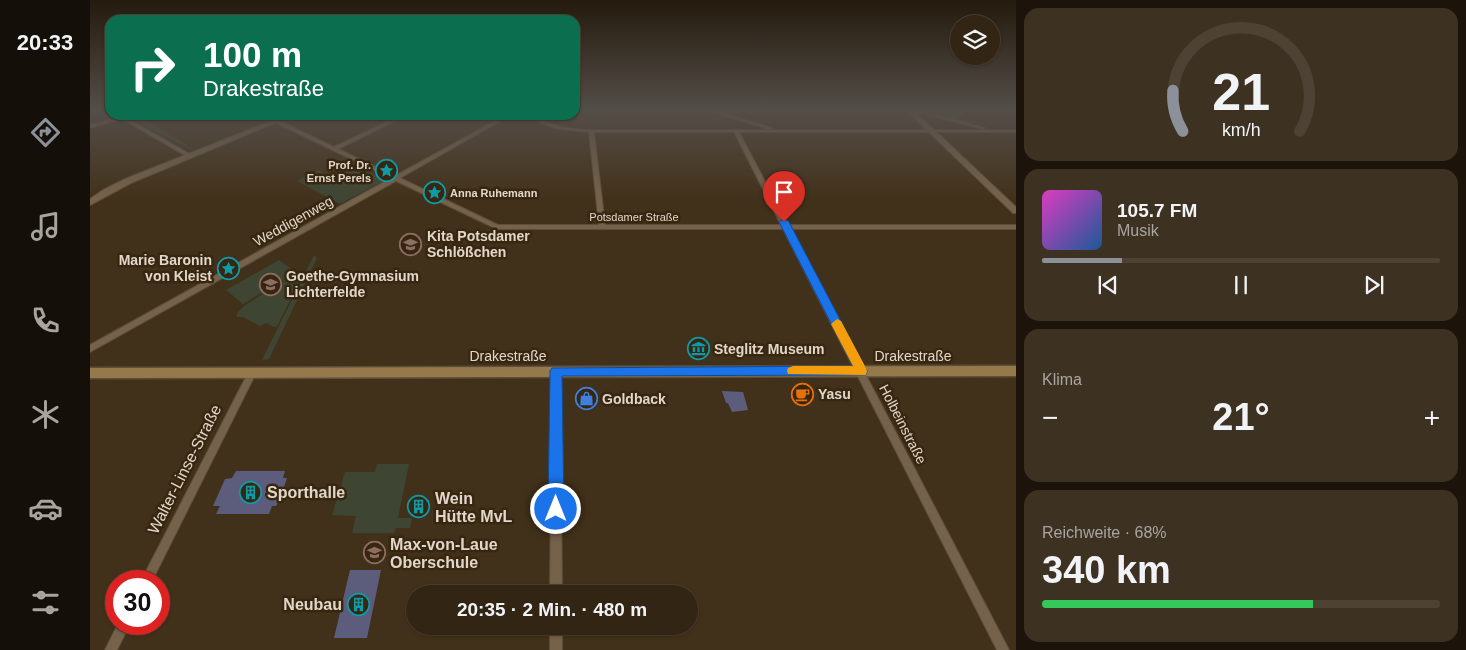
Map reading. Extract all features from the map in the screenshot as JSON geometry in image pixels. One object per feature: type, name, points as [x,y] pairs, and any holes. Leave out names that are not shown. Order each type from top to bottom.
[{"type":"main road","name":"Drakestraße","points":[[90,373],[1016,371]]},
{"type":"street","points":[[161,139],[190,156]]},
{"type":"street","points":[[90,203],[106,192],[128,181],[231,139]]},
{"type":"street","name":"Potsdamer Straße","points":[[314,139],[494,226],[1016,227]]},
{"type":"street","points":[[334,149],[354,139]]},
{"type":"street","name":"Weddigenweg","points":[[90,349],[466,139]]},
{"type":"street","points":[[592,139],[602,227]]},
{"type":"street","name":"Holbeinstraße","points":[[740,139],[1003,650]]},
{"type":"street","points":[[940,139],[1016,211]]},
{"type":"street","points":[[556,371],[556,585]]},
{"type":"street","name":"Walter-Linse-Straße","points":[[152,570],[252,372]]},
{"type":"street","points":[[111,650],[118,635]]},
{"type":"street","points":[[556,635],[556,650]]},
{"type":"green space","points":[[171,139],[178,139],[194,149],[188,151],[190,149]]},
{"type":"green space","points":[[357,166],[385,180],[340,204],[297,181],[318,170],[334,178]]},
{"type":"green space","points":[[314,255],[317,258],[269,359],[262,360]]},
{"type":"green space","points":[[279,260],[296,272],[243,304],[226,290]]},
{"type":"green space","points":[[294,274],[303,275],[277,326],[274,327],[266,323],[260,326],[243,317],[236,317],[244,306]]},
{"type":"green space","points":[[377,464],[409,464],[398,518],[412,518],[410,528],[396,528],[394,533],[352,533],[356,516],[332,515],[345,472],[375,472]]},
{"type":"building","points":[[722,391],[743,392],[748,410],[732,412],[728,403],[726,403]]},
{"type":"building","name":"Sporthalle","points":[[236,471],[285,471],[283,478],[287,478],[280,499],[276,506],[272,506],[269,514],[216,514],[220,506],[213,506],[225,479],[232,478]]},
{"type":"building","name":"Wein Hütte MvL","points":[[411,500],[429,500],[426,513],[409,513]]},
{"type":"building","name":"Neubau","points":[[350,570],[381,570],[367,638],[334,638]]},
{"type":"slow traffic","points":[[793,371],[861,371],[837,324]]},
{"type":"place","name":"Prof. Dr. Ernst Perels","points":[[387,171]]},
{"type":"place","name":"Anna Ruhemann","points":[[434,193]]},
{"type":"place","name":"Kita Potsdamer Schlößchen","points":[[411,244]]},
{"type":"place","name":"Marie Baronin von Kleist","points":[[228,268]]},
{"type":"place","name":"Goethe-Gymnasium Lichterfelde","points":[[270,284]]},
{"type":"place","name":"Steglitz Museum","points":[[698,349]]},
{"type":"place","name":"Yasu","points":[[802,394]]},
{"type":"place","name":"Goldback","points":[[586,399]]},
{"type":"place","name":"Sporthalle","points":[[251,492]]},
{"type":"place","name":"Wein Hütte MvL","points":[[419,507]]},
{"type":"place","name":"Max-von-Laue Oberschule","points":[[374,553]]},
{"type":"place","name":"Neubau","points":[[358,604]]},
{"type":"route","points":[[556,509],[556,371],[861,371],[784,222]]}]
